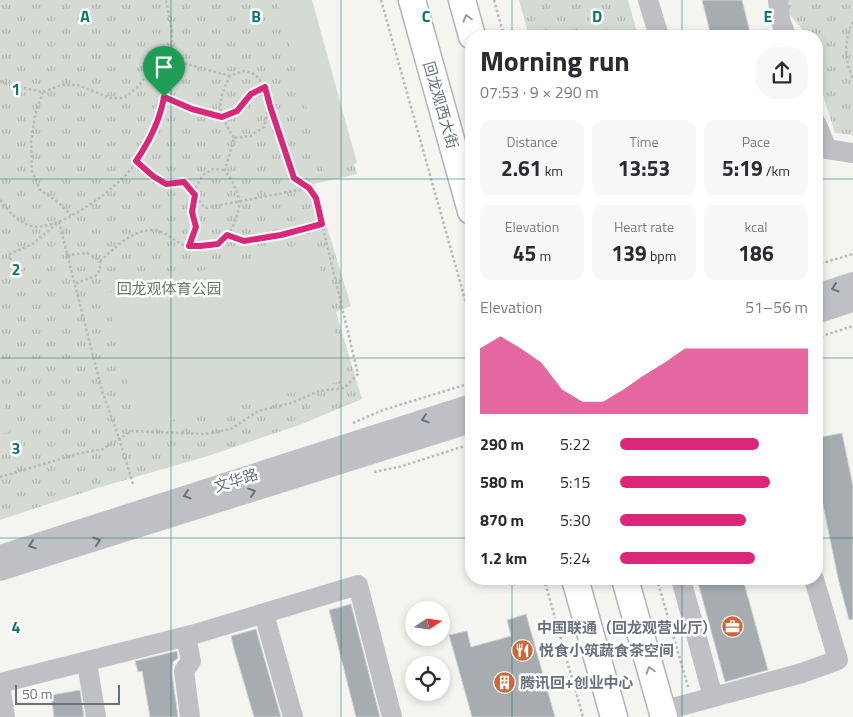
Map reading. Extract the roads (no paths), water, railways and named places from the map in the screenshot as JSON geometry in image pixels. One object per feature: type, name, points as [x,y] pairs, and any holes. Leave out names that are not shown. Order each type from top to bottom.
[{"type":"main road","name":"回龙观西大街","points":[[412,0],[465,190]]},
{"type":"main road","points":[[462,0],[470,30]]},
{"type":"main road","points":[[577,585],[614,717]]},
{"type":"main road","points":[[627,585],[663,714]]},
{"type":"street","points":[[648,0],[657,30]]},
{"type":"street","points":[[778,0],[780,19],[784,30]]},
{"type":"street","points":[[823,141],[826,149],[853,153]]},
{"type":"street","points":[[823,292],[853,282]]},
{"type":"street","points":[[823,312],[853,302]]},
{"type":"street","name":"文华路","points":[[0,555],[465,406]]},
{"type":"street","name":"文华路","points":[[0,571],[465,425]]},
{"type":"street","points":[[683,585],[713,697]]},
{"type":"street","points":[[663,714],[692,703],[802,673],[838,660],[816,585]]},
{"type":"street","points":[[5,717],[0,684],[186,637],[358,586],[392,717]]},
{"type":"street","points":[[264,614],[293,717]]},
{"type":"street","points":[[186,637],[192,660],[184,671],[190,717]]},
{"type":"street","points":[[87,663],[96,717]]},
{"type":"place","name":"中国联通（回龙观营业厅）","points":[[733,627]]},
{"type":"place","name":"悦食小筑蔬食茶空间","points":[[523,650]]},
{"type":"place","name":"腾讯回+创业中心","points":[[504,682]]},
{"type":"park label","name":"回龙观体育公园","points":[[169,288]]}]
